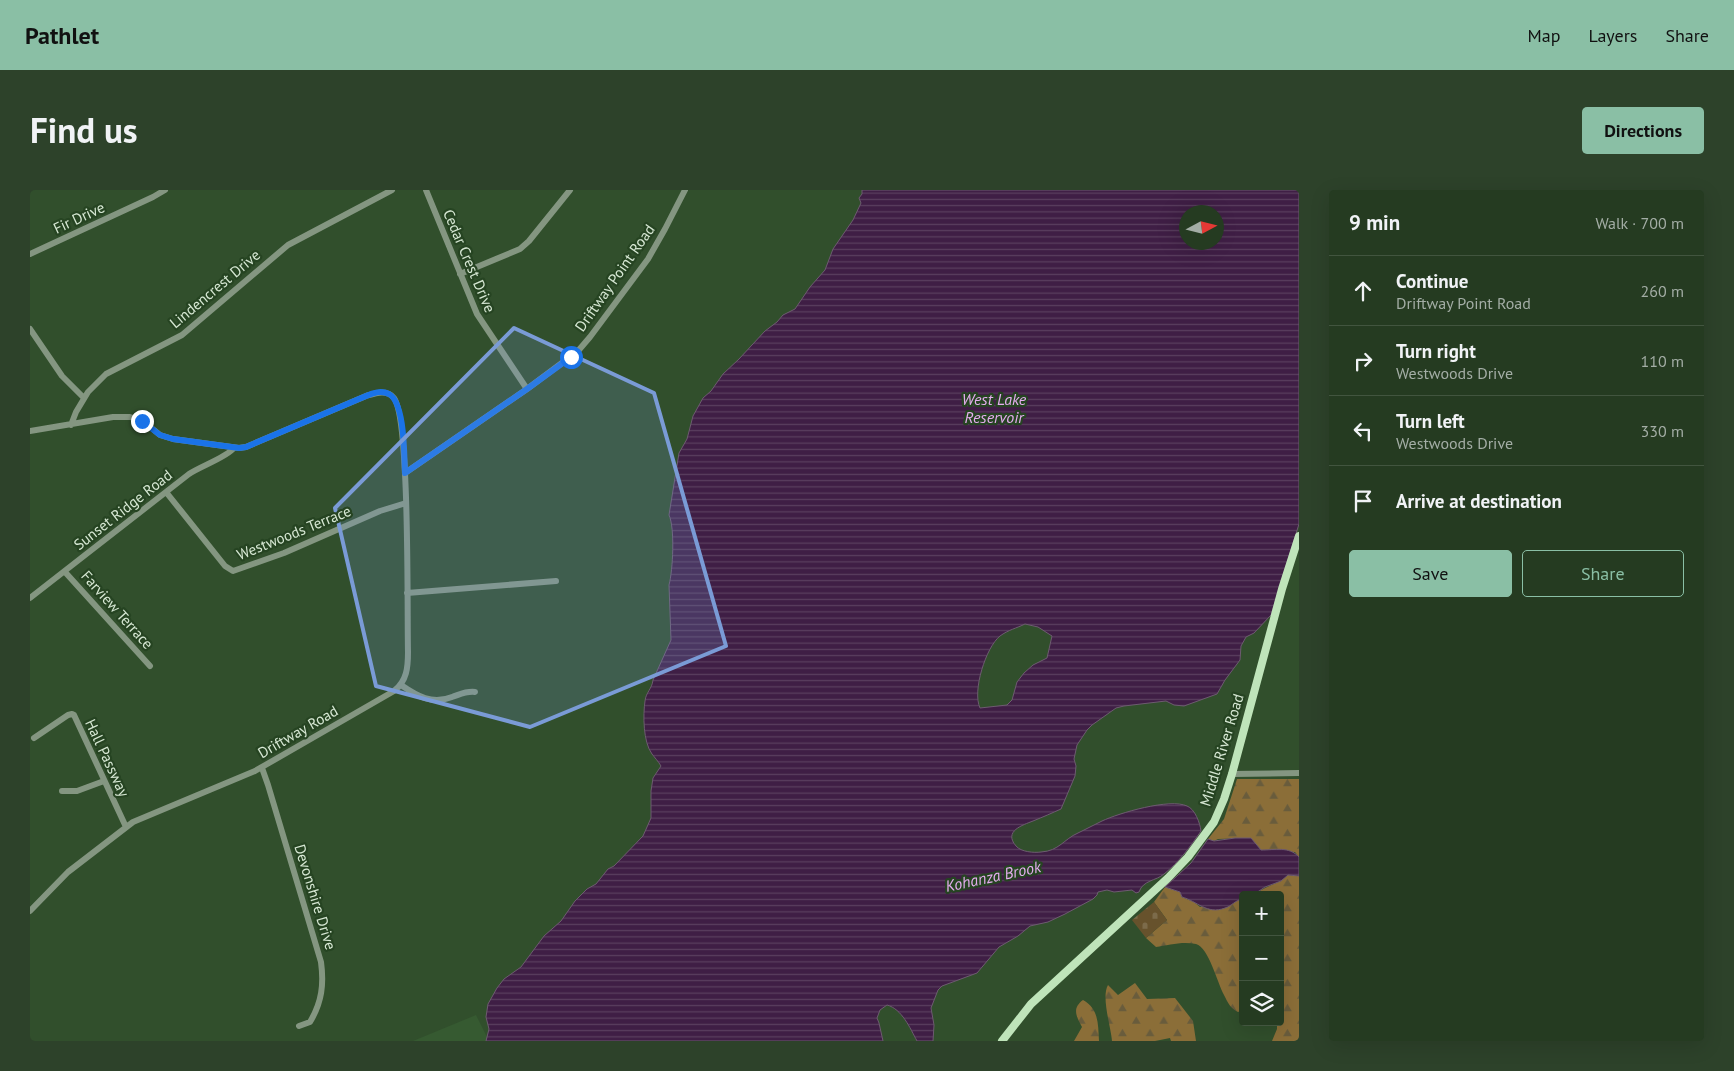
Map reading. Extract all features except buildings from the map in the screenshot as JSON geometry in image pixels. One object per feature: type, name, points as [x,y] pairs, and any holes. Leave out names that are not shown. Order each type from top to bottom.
[{"type":"main road","name":"Middle River Road","points":[[1002,1041],[1031,1004],[1168,878],[1188,857],[1214,822],[1232,774],[1282,589],[1299,536]]},
{"type":"street","name":"Fir Drive","points":[[30,254],[154,197],[165,190]]},
{"type":"street","name":"Lindencrest Drive","points":[[71,424],[84,398],[106,374],[191,329],[288,245],[392,190]]},
{"type":"street","name":"Cedar Crest Drive","points":[[426,190],[480,321],[527,389]]},
{"type":"street","points":[[460,274],[520,249],[529,241],[570,190]]},
{"type":"street","name":"Driftway Point Road","points":[[405,473],[527,389],[574,354],[590,337],[653,252],[685,190]]},
{"type":"street","points":[[30,330],[62,376],[84,398]]},
{"type":"street","points":[[30,431],[113,417],[130,417],[142,421],[167,438],[234,448],[246,447],[359,398],[382,392],[389,394],[394,398],[399,409],[405,473],[408,661],[406,674],[401,685],[422,698],[434,701],[444,700],[466,691],[475,692]]},
{"type":"street","name":"Sunset Ridge Road","points":[[30,598],[198,468],[228,454],[234,448]]},
{"type":"street","name":"Westwoods Terrace","points":[[166,492],[225,566],[233,571],[290,550],[380,511],[406,503]]},
{"type":"street","name":"Farview Terrace","points":[[65,572],[150,666]]},
{"type":"street","points":[[407,593],[556,581]]},
{"type":"street","name":"Driftway Road","points":[[30,911],[68,872],[126,827],[148,814],[227,784],[262,768],[394,691],[401,685]]},
{"type":"street","name":"Hall Passway","points":[[34,738],[68,715],[73,714],[126,827]]},
{"type":"street","name":"Devonshire Drive","points":[[262,768],[321,962],[323,984],[318,1007],[310,1022],[299,1026]]},
{"type":"street","points":[[1232,774],[1299,773]]},
{"type":"street","points":[[62,791],[77,791],[104,781]]},
{"type":"highlighted area","points":[[514,328],[654,393],[726,646],[530,727],[376,686],[335,508]]},
{"type":"shaded area","points":[[476,1015],[489,1041],[413,1041]]},
{"type":"green space","points":[[1237,779],[1299,779],[1299,857],[1295,852],[1261,850],[1254,842],[1245,838],[1218,839],[1214,841],[1208,839],[1224,819]]},
{"type":"green space","points":[[1288,875],[1299,876],[1299,1041],[1272,1041],[1277,1026],[1284,1026],[1284,891],[1260,891]]},
{"type":"green space","points":[[1165,887],[1180,892],[1182,897],[1200,907],[1239,900],[1239,1012],[1230,1005],[1221,989],[1209,958],[1201,947],[1196,944],[1186,943],[1156,947],[1146,938],[1167,920],[1154,902]]},
{"type":"green space","points":[[1154,902],[1167,920],[1146,938],[1132,920]]},
{"type":"green space","points":[[1135,983],[1147,999],[1175,998],[1193,1021],[1196,1041],[1171,1041],[1170,1038],[1155,1041],[1112,1041],[1106,1004],[1106,990],[1108,985],[1118,995]]},
{"type":"green space","points":[[1083,1000],[1095,1012],[1099,1041],[1074,1041],[1082,1027],[1076,1009]]},
{"type":"water","name":"West Lake Reservoir","points":[[862,190],[1299,190],[1299,524],[1271,615],[1254,633],[1246,637],[1241,646],[1240,660],[1217,694],[1184,706],[1174,705],[1166,701],[1124,706],[1116,708],[1092,725],[1077,745],[1074,759],[1076,766],[1075,776],[1061,809],[1016,829],[1012,836],[1016,846],[1021,850],[1031,852],[1047,851],[1057,847],[1073,835],[1102,821],[1132,811],[1169,804],[1179,804],[1190,808],[1197,817],[1201,831],[1175,864],[1161,876],[1143,885],[1139,892],[1136,893],[1132,890],[1114,892],[1107,890],[1098,892],[1093,899],[1065,914],[1048,922],[1030,926],[1018,936],[999,947],[977,973],[942,986],[938,990],[931,1008],[934,1025],[933,1041],[917,1041],[897,1010],[887,1005],[880,1010],[877,1018],[883,1041],[486,1041],[489,1029],[486,1017],[488,1004],[497,988],[504,979],[521,967],[544,936],[561,921],[575,901],[587,889],[596,884],[608,869],[614,866],[643,836],[651,818],[653,778],[661,766],[647,743],[644,728],[644,707],[653,680],[671,640],[669,585],[673,539],[669,515],[679,453],[687,439],[693,416],[703,398],[711,391],[723,374],[765,331],[783,315],[795,309],[810,287],[825,270],[833,249],[853,220],[861,203],[859,198]],"holes":[[[1025,624],[1038,627],[1052,636],[1047,658],[1033,665],[1024,673],[1017,682],[1012,700],[1007,705],[980,708],[978,700],[979,681],[985,659],[995,642],[1000,636]]]},
{"type":"water","points":[[1251,838],[1261,850],[1282,849],[1291,851],[1299,857],[1299,876],[1288,875],[1281,881],[1259,891],[1239,891],[1239,901],[1219,910],[1202,907],[1182,897],[1180,892],[1165,887],[1191,863],[1208,839],[1214,841]]},
{"type":"route","points":[[142,421],[160,435],[173,439],[239,448],[246,447],[366,396],[378,392],[386,393],[394,398],[399,409],[405,473],[571,357]]},
{"type":"water label","name":"Kohanza Brook","points":[[993,876]]}]
